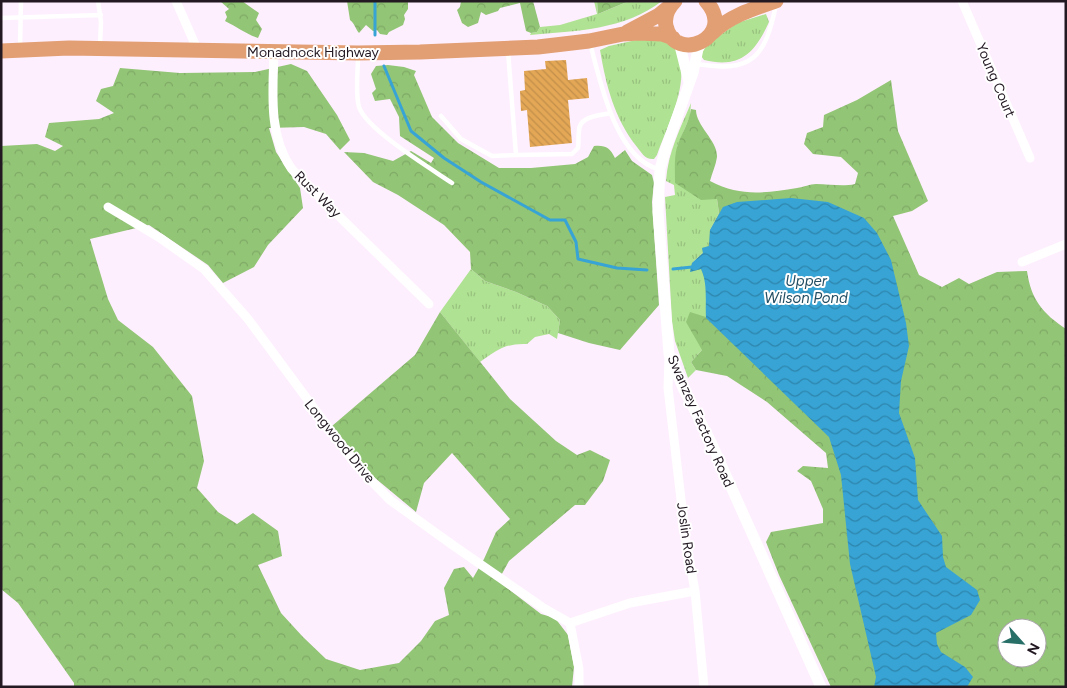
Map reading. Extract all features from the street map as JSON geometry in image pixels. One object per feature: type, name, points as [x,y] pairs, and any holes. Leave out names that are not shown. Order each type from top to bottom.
[{"type":"highway","points":[[706,1],[721,9],[746,11]]},
{"type":"highway","points":[[706,1],[714,13],[714,27],[707,38]]},
{"type":"highway","points":[[707,38],[722,24],[746,11],[776,1]]},
{"type":"highway","name":"Monadnock Highway","points":[[623,34],[659,15],[672,4]]},
{"type":"highway","points":[[672,4],[665,21],[667,29],[676,40]]},
{"type":"highway","name":"Monadnock Highway","points":[[1,51],[99,49],[358,53],[508,50],[589,41],[623,34],[662,34],[689,46],[707,38]]},
{"type":"street","points":[[176,1],[198,51]]},
{"type":"street","name":"Young Court","points":[[962,1],[1030,158]]},
{"type":"street","name":"Swanzey Factory Road","points":[[707,38],[698,49],[695,64],[660,169],[658,212],[669,354],[683,388],[710,440],[821,687]]},
{"type":"street","points":[[676,40],[689,82]]},
{"type":"street","name":"Rust Way","points":[[274,52],[276,133],[291,168],[429,304]]},
{"type":"street","name":"Longwood Drive","points":[[108,206],[160,238],[204,269],[248,319],[356,465],[390,500],[545,609],[570,623]]},
{"type":"street","points":[[1022,262],[1066,244]]},
{"type":"street","name":"Joslin Road","points":[[669,354],[669,390],[686,542],[695,591],[704,687]]},
{"type":"street","points":[[669,390],[683,388]]},
{"type":"street","points":[[579,687],[579,669],[570,623],[630,604],[695,591]]},
{"type":"lane","points":[[20,51],[21,1]]},
{"type":"lane","points":[[98,1],[100,15],[99,49]]},
{"type":"lane","points":[[695,64],[724,68],[749,62],[764,43],[772,22],[776,1]]},
{"type":"lane","points":[[1,18],[100,15]]},
{"type":"lane","points":[[589,41],[610,113],[619,131],[638,159],[651,167],[660,169]]},
{"type":"lane","points":[[508,50],[516,155]]},
{"type":"lane","points":[[358,53],[358,101],[364,117],[394,142],[452,182]]},
{"type":"lane","points":[[441,116],[461,139],[492,156],[572,154],[578,148],[578,130],[583,121],[610,113]]},
{"type":"green space","points":[[220,1],[242,1],[259,13],[256,20],[262,29],[258,38],[225,21],[227,17],[225,12],[229,9]]},
{"type":"green space","points":[[347,1],[408,1],[408,9],[404,15],[403,25],[387,35],[380,34],[377,30],[373,31],[366,25],[359,33],[350,20]]},
{"type":"green space","points":[[461,1],[533,1],[540,27],[537,32],[531,33],[526,31],[520,3],[500,8],[498,11],[486,15],[481,12],[478,23],[468,27],[462,23],[457,10],[460,7]]},
{"type":"green space","points":[[594,1],[597,1],[598,14],[629,1],[662,1],[648,11],[616,23],[582,30],[530,35],[537,32],[540,27],[560,25],[597,14]]},
{"type":"green space","points":[[597,1],[629,1],[598,14]]},
{"type":"green space","points":[[766,14],[769,22],[764,33],[752,50],[745,56],[737,60],[717,62],[704,60],[701,56],[708,44],[737,23]]},
{"type":"green space","points":[[650,37],[674,45],[680,59],[681,68],[680,89],[677,100],[654,159],[642,154],[622,125],[608,88],[600,50],[609,46]]},
{"type":"green space","points":[[291,64],[307,71],[337,115],[350,140],[340,150],[326,134],[304,127],[269,128],[276,152],[300,188],[303,208],[268,245],[254,267],[223,283],[208,265],[149,225],[90,239],[108,299],[118,320],[153,347],[192,396],[204,461],[197,488],[218,512],[237,524],[253,513],[278,531],[282,556],[258,565],[281,613],[326,659],[360,670],[399,663],[421,641],[435,621],[449,615],[444,588],[454,569],[464,567],[473,578],[496,532],[510,519],[452,453],[424,483],[416,512],[375,478],[332,426],[415,355],[440,312],[510,399],[556,441],[577,455],[590,450],[610,460],[603,481],[585,505],[575,505],[509,561],[498,581],[541,614],[555,618],[568,635],[574,667],[572,687],[74,687],[74,683],[18,603],[1,589],[1,146],[37,144],[55,151],[63,146],[45,137],[49,123],[99,119],[114,113],[96,101],[101,89],[113,86],[120,68],[180,73],[255,72]]},
{"type":"green space","points":[[388,65],[416,71],[414,75],[432,117],[458,143],[499,168],[531,168],[575,164],[588,157],[594,146],[598,146],[607,148],[615,158],[625,150],[632,161],[652,175],[654,183],[652,202],[659,305],[620,350],[558,333],[560,320],[547,306],[485,281],[471,269],[470,252],[444,225],[398,195],[373,182],[344,152],[364,153],[393,161],[411,151],[431,163],[434,158],[400,136],[399,117],[390,99],[375,101],[372,93],[376,89],[371,74],[376,66]]},
{"type":"green space","points":[[891,80],[898,131],[928,201],[912,211],[893,216],[919,275],[942,287],[959,278],[969,284],[997,272],[1027,271],[1031,290],[1039,304],[1050,317],[1066,329],[1066,687],[831,687],[779,575],[766,542],[771,532],[823,523],[823,509],[811,481],[797,471],[803,466],[828,468],[826,453],[767,402],[727,376],[696,370],[691,362],[702,350],[686,322],[690,312],[706,317],[706,282],[701,269],[690,272],[692,263],[703,253],[702,248],[709,246],[710,230],[719,213],[717,199],[701,200],[675,183],[676,151],[691,109],[696,110],[699,122],[711,139],[716,151],[717,157],[710,181],[742,192],[774,191],[814,184],[855,184],[858,173],[841,157],[813,154],[804,144],[807,133],[823,127],[824,115],[857,100]]},
{"type":"green space","points":[[691,103],[690,116],[677,147],[717,199],[719,213],[710,230],[710,246],[692,263],[692,267],[702,269],[706,282],[706,318],[702,350],[691,362],[696,370],[688,378],[675,341],[672,321],[665,197],[675,195],[674,185],[666,181],[667,170],[675,141]]},
{"type":"green space","points":[[471,269],[485,281],[547,306],[560,320],[557,339],[549,334],[535,337],[527,344],[502,348],[480,362],[440,312]]},
{"type":"water","name":"Upper Wilson Pond","points":[[791,198],[828,202],[864,218],[877,233],[891,260],[906,323],[909,346],[901,381],[899,413],[915,458],[918,500],[942,536],[943,557],[946,567],[977,590],[980,600],[971,615],[936,633],[937,644],[941,652],[965,667],[973,677],[967,687],[874,687],[876,677],[850,564],[841,475],[829,437],[706,318],[705,287],[701,269],[690,272],[692,263],[703,253],[702,248],[709,246],[710,230],[723,207],[737,202]]},
{"type":"building","points":[[566,60],[568,80],[587,78],[589,98],[568,100],[572,143],[530,147],[527,110],[521,111],[520,91],[525,90],[524,71],[546,69],[545,61]]},
{"type":"waterway","points":[[375,1],[375,35]]},
{"type":"waterway","points":[[384,66],[411,131],[444,158],[481,182],[550,220],[565,220],[576,242],[578,259],[617,268],[647,270]]},
{"type":"waterway","points":[[673,269],[692,267]]}]
